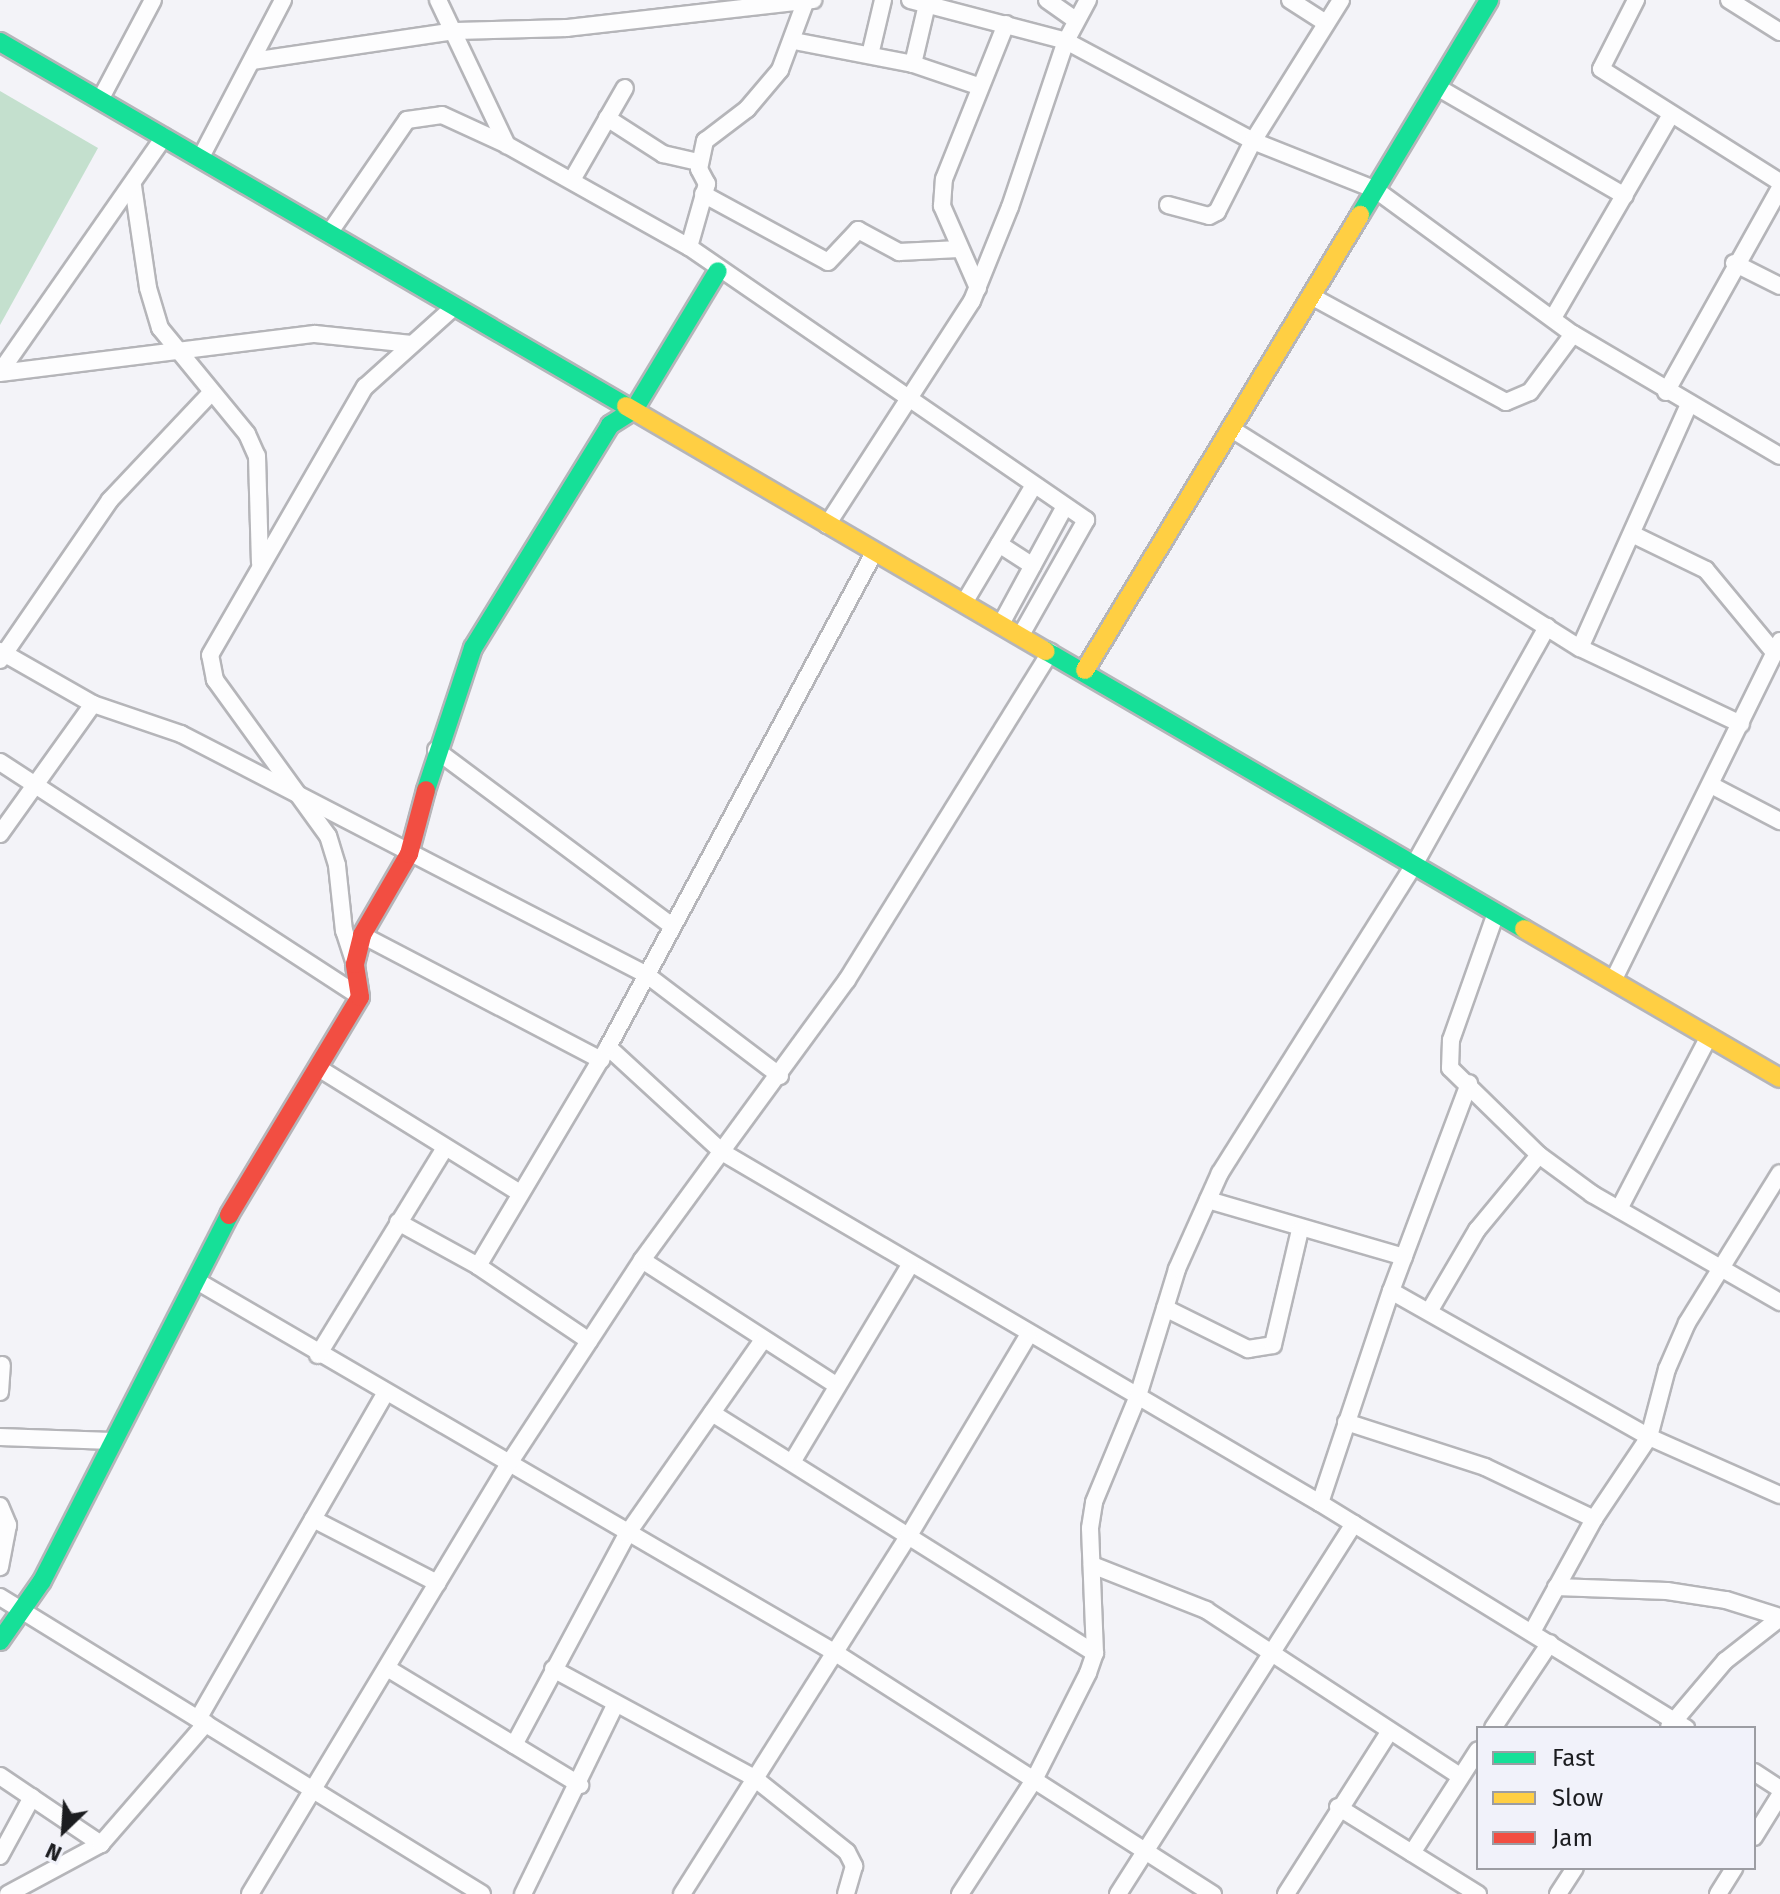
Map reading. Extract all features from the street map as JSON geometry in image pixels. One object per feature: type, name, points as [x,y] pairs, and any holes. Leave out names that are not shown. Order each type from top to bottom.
[{"type":"main road","points":[[1085,670],[1376,190],[1485,2]]},
{"type":"main road","points":[[0,42],[827,525],[1085,670],[1780,1078]]},
{"type":"main road","points":[[0,1641],[42,1581],[247,1179],[320,1069],[360,997],[355,964],[362,935],[409,854],[436,750],[473,648],[610,425],[634,410],[718,271]]},
{"type":"street","points":[[100,100],[153,0]]},
{"type":"street","points":[[201,157],[283,0]]},
{"type":"street","points":[[438,0],[456,31],[507,145]]},
{"type":"street","points":[[640,0],[650,15]]},
{"type":"street","points":[[689,247],[707,184],[699,162],[709,137],[754,101],[780,70],[794,41],[806,0]]},
{"type":"street","points":[[252,61],[456,31],[567,28],[650,15],[676,6],[813,0]]},
{"type":"street","points":[[870,55],[883,0]]},
{"type":"street","points":[[910,0],[928,1],[1066,41],[1253,141],[1376,190],[1573,334],[1666,392],[1780,456]]},
{"type":"street","points":[[1047,0],[1076,20]]},
{"type":"street","points":[[827,525],[909,401],[978,288],[1066,41],[1088,0]]},
{"type":"street","points":[[1290,0],[1326,23]]},
{"type":"street","points":[[1168,205],[1209,216],[1217,212],[1253,141],[1341,0]]},
{"type":"street","points":[[1636,0],[1601,69],[1780,185],[1734,263],[1666,392]]},
{"type":"street","points":[[913,64],[928,1]]},
{"type":"street","points":[[1741,3],[1780,32]]},
{"type":"street","points":[[978,288],[942,206],[944,179],[978,86],[1006,24]]},
{"type":"street","points":[[794,41],[913,64],[978,86]]},
{"type":"street","points":[[1437,87],[1625,196]]},
{"type":"street","points":[[572,180],[625,88]]},
{"type":"street","points":[[330,232],[407,120],[442,115],[507,145],[689,247],[718,271],[1088,523],[1021,635]]},
{"type":"street","points":[[1553,318],[1670,116]]},
{"type":"street","points":[[607,118],[663,154],[699,162]]},
{"type":"street","points":[[0,372],[133,186],[164,137]]},
{"type":"street","points":[[133,186],[151,302],[175,352],[247,434],[257,456],[260,564]]},
{"type":"street","points":[[703,194],[828,262],[858,230],[899,252],[959,249]]},
{"type":"street","points":[[1734,263],[1780,286]]},
{"type":"street","points":[[1311,296],[1506,402],[1530,392],[1573,334]]},
{"type":"street","points":[[355,964],[344,931],[333,851],[304,799],[220,687],[210,664],[215,638],[365,387],[454,307]]},
{"type":"street","points":[[0,372],[315,334],[411,344]]},
{"type":"street","points":[[211,393],[110,500],[3,656],[93,704],[181,734],[647,975],[780,1076]]},
{"type":"street","points":[[1580,648],[1689,404]]},
{"type":"street","points":[[1230,428],[1580,648],[1741,724]]},
{"type":"street","points":[[964,603],[1033,487]]},
{"type":"street","points":[[1001,624],[1065,506]]},
{"type":"street","points":[[1613,981],[1741,724],[1776,646],[1706,570],[1632,534]]},
{"type":"street","points":[[999,544],[1033,566]]},
{"type":"street","points":[[478,1266],[605,1054],[671,925],[875,551]]},
{"type":"street","points":[[960,1894],[1034,1780],[1095,1653],[1092,1565],[1094,1502],[1138,1396],[1165,1308],[1208,1200],[1414,865],[1547,627]]},
{"type":"street","points":[[250,1894],[510,1462],[642,1260],[780,1076],[847,980],[1050,652]]},
{"type":"street","points":[[0,834],[38,786],[93,704]]},
{"type":"street","points":[[436,750],[671,925]]},
{"type":"street","points":[[0,762],[360,997]]},
{"type":"street","points":[[1711,785],[1780,821]]},
{"type":"street","points":[[1496,913],[1449,1049],[1450,1068],[1469,1083],[1539,1155],[1619,1209],[1780,1302]]},
{"type":"street","points":[[362,935],[605,1054],[722,1152],[1028,1336],[1138,1396],[1320,1503],[1550,1643],[1676,1725],[1725,1661],[1780,1617]]},
{"type":"street","points":[[1619,1209],[1709,1036]]},
{"type":"street","points":[[320,1069],[520,1193]]},
{"type":"street","points":[[1320,1503],[1391,1291],[1469,1083]]},
{"type":"street","points":[[318,1355],[445,1148]]},
{"type":"street","points":[[1430,1310],[1477,1230],[1539,1155]]},
{"type":"street","points":[[1532,1632],[1594,1519],[1649,1437],[1667,1369],[1721,1267],[1780,1173]]},
{"type":"street","points":[[1208,1200],[1300,1230],[1404,1257]]},
{"type":"street","points":[[398,1222],[478,1266],[589,1341]]},
{"type":"street","points":[[1165,1308],[1248,1349],[1273,1345],[1300,1230]]},
{"type":"street","points":[[642,1260],[836,1385]]},
{"type":"street","points":[[794,1459],[910,1265]]},
{"type":"street","points":[[197,1281],[318,1355],[510,1462],[627,1534],[834,1652],[1213,1894]]},
{"type":"street","points":[[1391,1291],[1430,1310],[1649,1437],[1780,1495]]},
{"type":"street","points":[[682,1894],[753,1777],[908,1537],[1028,1336]]},
{"type":"street","points":[[514,1745],[627,1534],[763,1340]]},
{"type":"street","points":[[0,1392],[2,1365]]},
{"type":"street","points":[[11,1894],[101,1844],[202,1721],[385,1394]]},
{"type":"street","points":[[712,1413],[794,1459],[908,1537],[1095,1653]]},
{"type":"street","points":[[1346,1422],[1485,1467],[1594,1519]]},
{"type":"street","points":[[0,1437],[112,1441]]},
{"type":"street","points":[[0,1506],[8,1525],[0,1567]]},
{"type":"street","points":[[313,1519],[437,1583]]},
{"type":"street","points":[[1118,1894],[1268,1652],[1354,1524]]},
{"type":"street","points":[[1092,1565],[1206,1610],[1388,1734],[1460,1776]]},
{"type":"street","points":[[1556,1587],[1667,1591],[1726,1600],[1780,1617]]},
{"type":"street","points":[[0,1597],[482,1894]]},
{"type":"street","points":[[1494,1726],[1550,1643]]},
{"type":"street","points":[[387,1668],[580,1785]]},
{"type":"street","points":[[553,1669],[753,1777],[847,1852],[854,1866],[846,1894]]},
{"type":"street","points":[[523,1894],[580,1785],[615,1705]]},
{"type":"street","points":[[1286,1894],[1338,1807],[1388,1734]]},
{"type":"street","points":[[1412,1853],[1476,1753]]},
{"type":"street","points":[[1756,1774],[1780,1792],[1756,1834]]},
{"type":"street","points":[[0,1776],[101,1844]]},
{"type":"street","points":[[0,1856],[32,1797]]},
{"type":"street","points":[[1338,1807],[1478,1894]]},
{"type":"street","points":[[1558,1894],[1574,1870]]},
{"type":"street","points":[[1718,1894],[1733,1870]]},
{"type":"green space","points":[[0,91],[98,148],[0,325]]},
{"type":"traffic: fast","points":[[1360,215],[1489,0]]},
{"type":"traffic: fast","points":[[0,42],[626,406]]},
{"type":"traffic: fast","points":[[426,790],[473,648],[610,425],[634,410],[718,271]]},
{"type":"traffic: fast","points":[[1046,651],[1524,929]]},
{"type":"traffic: fast","points":[[0,1641],[42,1581],[229,1215]]},
{"type":"traffic: slow","points":[[1085,670],[1360,215]]},
{"type":"traffic: slow","points":[[626,406],[1046,651]]},
{"type":"traffic: slow","points":[[1524,929],[1780,1078]]},
{"type":"traffic: jam","points":[[229,1215],[360,997],[355,964],[362,935],[409,854],[426,790]]}]
